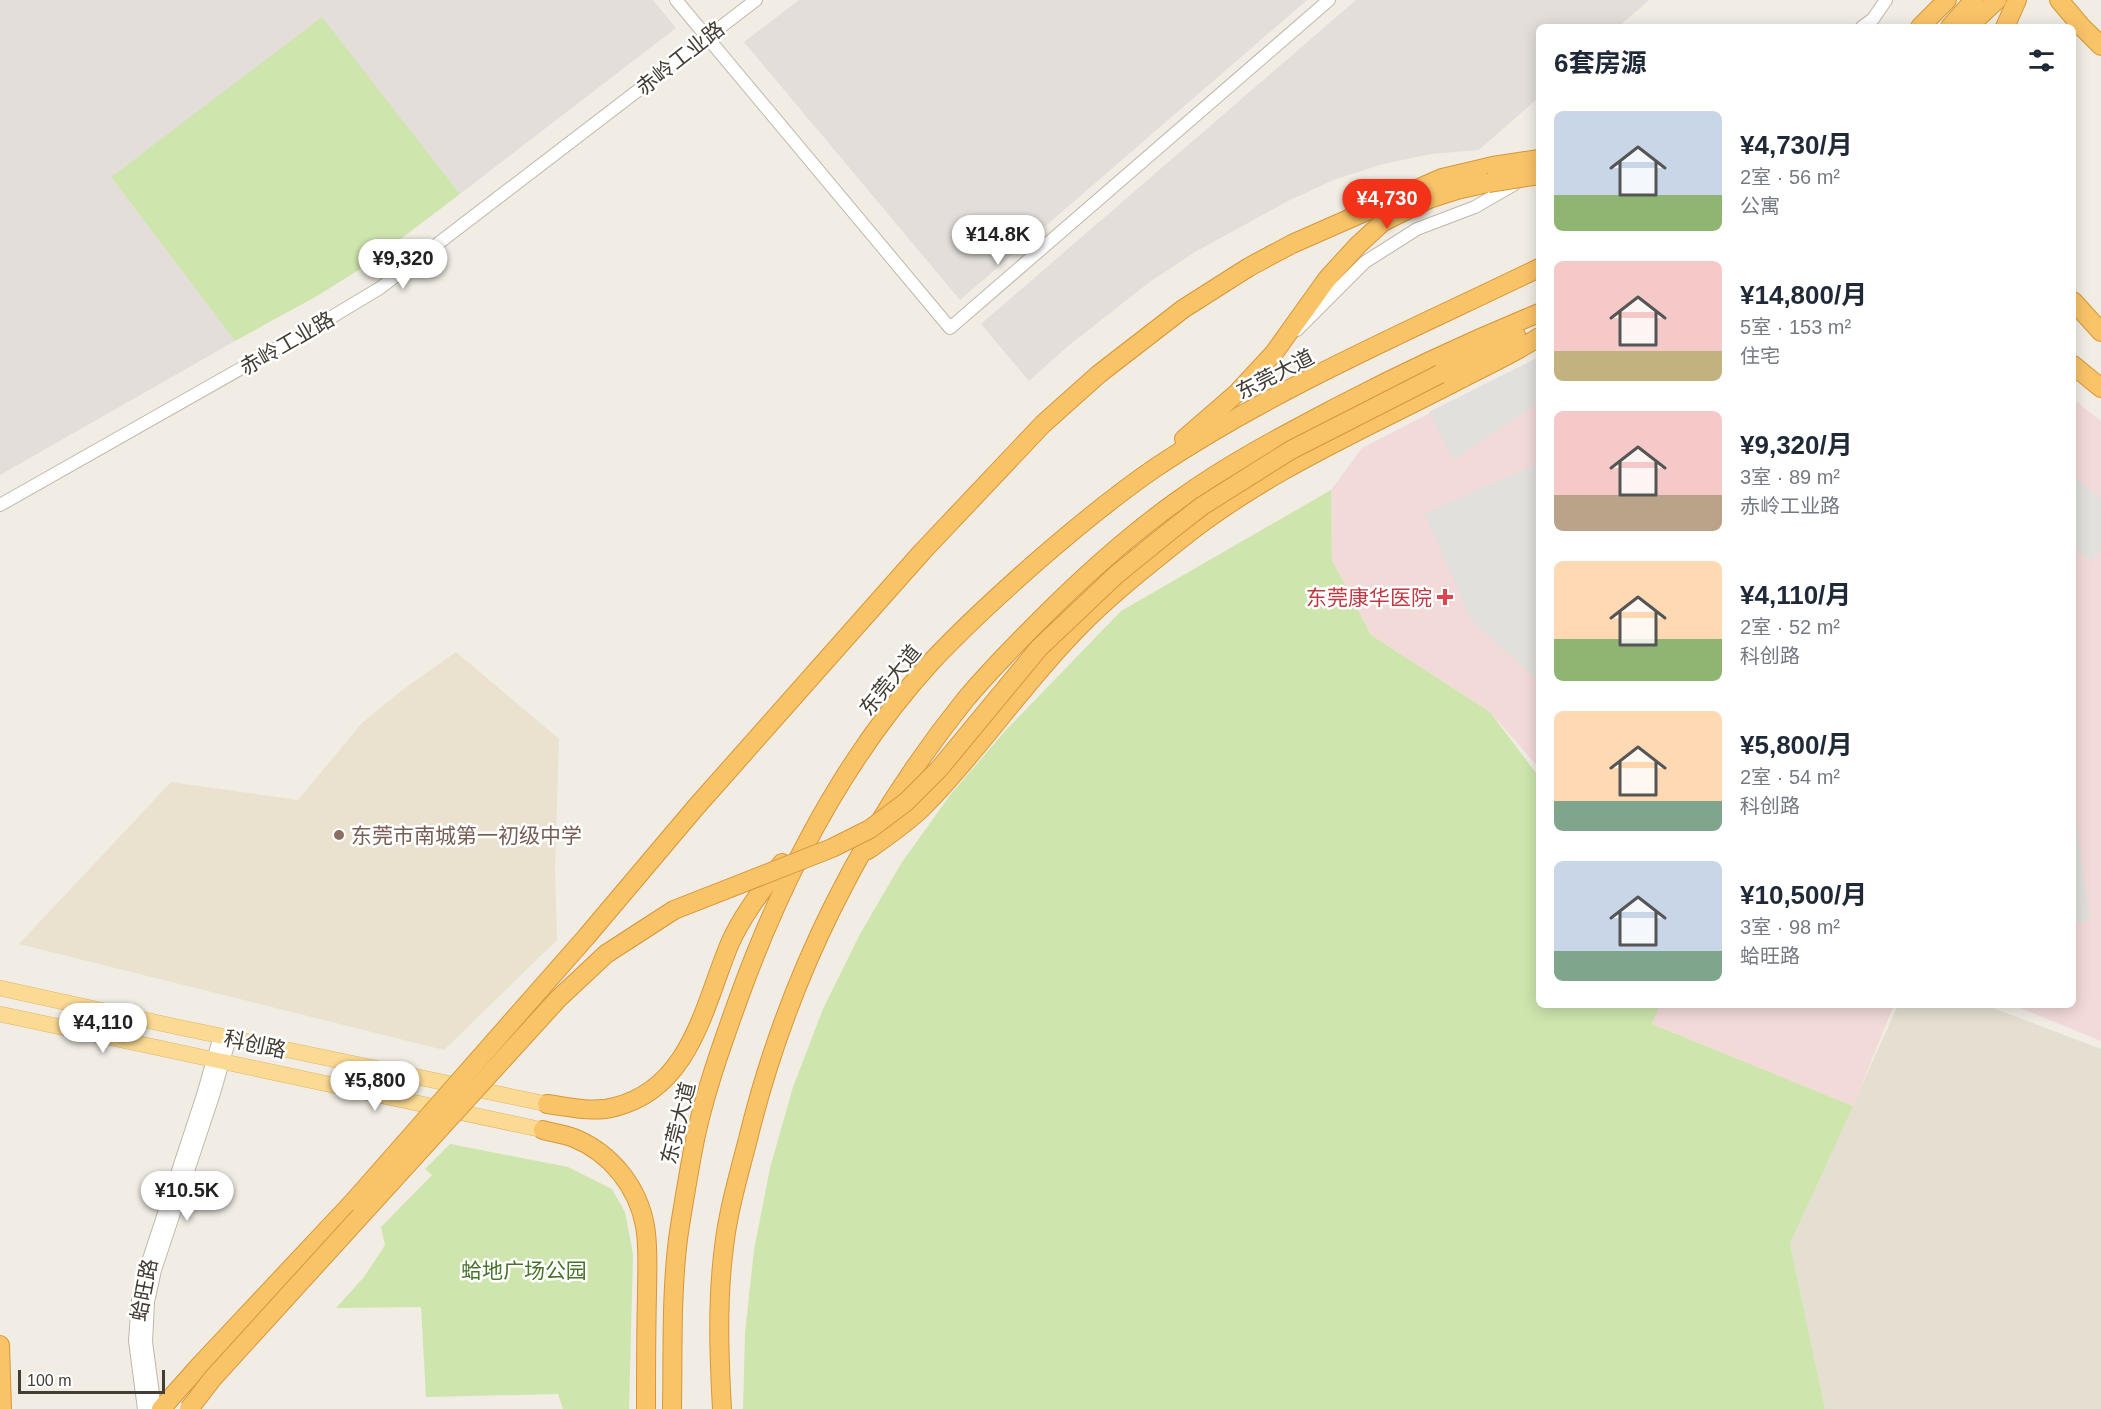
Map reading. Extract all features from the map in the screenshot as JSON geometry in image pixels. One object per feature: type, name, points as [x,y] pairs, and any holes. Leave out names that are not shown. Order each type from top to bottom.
[{"type":"highway","points":[[1922,24],[1947,0]]},
{"type":"highway","points":[[1953,24],[1974,0]]},
{"type":"highway","points":[[1971,24],[1997,0]]},
{"type":"highway","points":[[2006,24],[2017,0]]},
{"type":"highway","points":[[2059,0],[2101,46]]},
{"type":"highway","points":[[1353,216],[1429,199],[1536,159]]},
{"type":"highway","points":[[161,1409],[354,1202],[587,936],[696,807],[914,561],[1043,424],[1100,374],[1183,309],[1266,258],[1353,216],[1442,178],[1491,174],[1536,175]]},
{"type":"highway","points":[[1117,496],[1237,393],[1274,353],[1327,279],[1358,245],[1383,222],[1429,199]]},
{"type":"highway","name":"东莞大道","points":[[672,1409],[678,1241],[692,1150],[727,1029],[755,952],[800,856],[858,758],[892,711],[932,661],[996,597],[1117,496],[1205,436],[1271,400],[1536,269]]},
{"type":"highway","points":[[2076,304],[2101,332]]},
{"type":"highway","points":[[722,1409],[718,1345],[724,1246],[748,1136],[774,1045],[826,920],[858,859],[936,738],[968,696],[1082,578],[1139,529],[1230,465],[1289,432],[1413,368],[1536,314]]},
{"type":"highway","points":[[2076,319],[2101,338]]},
{"type":"highway","points":[[189,1409],[213,1378],[558,999],[606,954],[674,910],[832,848],[870,829],[906,802],[939,769],[1039,648],[1116,575],[1202,506],[1291,450],[1536,325]]},
{"type":"highway","points":[[858,859],[924,807],[1077,629],[1178,541],[1242,496],[1308,456],[1536,339]]},
{"type":"highway","points":[[547,1104],[584,1109],[614,1107],[640,1098],[665,1080],[681,1061],[693,1039],[731,941],[754,903],[795,845],[824,813]]},
{"type":"highway","points":[[543,1130],[573,1138],[591,1147],[627,1179],[639,1201],[646,1228],[646,1409]]},
{"type":"highway","points":[[0,1345],[2,1409]]},
{"type":"main road","name":"科创路","points":[[0,988],[547,1104]]},
{"type":"main road","name":"科创路","points":[[0,1014],[543,1130]]},
{"type":"street","points":[[676,0],[950,328],[1329,0]]},
{"type":"street","name":"赤岭工业路","points":[[0,505],[380,288],[756,0]]},
{"type":"street","points":[[1866,24],[1873,19],[1886,0]]},
{"type":"street","points":[[1274,353],[1365,262],[1417,229],[1475,207],[1513,185],[1536,161]]},
{"type":"street","name":"蛤旺路","points":[[155,1409],[146,1342],[148,1302],[155,1270],[225,1037]]},
{"type":"street","name":"蛤旺路","points":[[144,1409],[135,1341],[138,1300],[146,1268],[219,1062]]},
{"type":"shaded area","points":[[0,0],[653,0],[676,28],[460,194],[322,18],[111,177],[235,341],[0,475]]},
{"type":"shaded area","points":[[799,0],[1307,0],[960,300],[744,42]]},
{"type":"shaded area","points":[[1356,0],[1649,0],[1621,24],[1536,24],[1536,100],[1479,150],[1431,154],[1383,164],[1336,179],[1288,201],[1195,252],[1151,281],[1068,346],[1029,381],[981,324]]},
{"type":"shaded area","points":[[1536,358],[1536,405],[1453,460],[1429,412]]},
{"type":"shaded area","name":"东莞康华医院","points":[[1536,359],[1536,765],[1490,712],[1371,635],[1332,560],[1331,490],[1362,448]]},
{"type":"shaded area","points":[[2076,401],[2101,421],[2101,1041],[2020,1008],[2076,1008]]},
{"type":"shaded area","points":[[1536,464],[1536,679],[1471,620],[1424,513]]},
{"type":"shaded area","points":[[2076,479],[2101,498],[2101,550],[2092,562],[2076,550]]},
{"type":"shaded area","name":"东莞市南城第一初级中学","points":[[456,652],[559,739],[555,869],[557,940],[444,1050],[19,944],[171,782],[298,800],[361,724],[401,691]]},
{"type":"shaded area","points":[[2076,828],[2077,828],[2090,920],[2076,922]]},
{"type":"shaded area","points":[[1659,1008],[1893,1008],[1853,1106],[1652,1024]]},
{"type":"shaded area","points":[[1897,1008],[1993,1008],[2101,1049],[2101,1409],[1825,1409],[1790,1244]]},
{"type":"green space","points":[[322,17],[460,194],[365,266],[317,296],[235,341],[111,177]]},
{"type":"green space","points":[[1331,490],[1332,560],[1371,635],[1490,712],[1536,773],[1536,1008],[1659,1008],[1652,1024],[1853,1106],[1790,1244],[1825,1409],[743,1409],[745,1333],[754,1250],[770,1168],[793,1087],[823,1009],[860,934],[902,862],[951,794],[1006,730],[1121,611]]},
{"type":"green space","name":"蛤地广场公园","points":[[450,1144],[568,1167],[612,1189],[625,1212],[633,1254],[629,1409],[563,1409],[558,1394],[426,1397],[421,1307],[336,1308],[364,1277],[385,1245],[381,1227],[432,1175],[425,1169]]},
{"type":"place","name":"东莞康华医院","points":[[1445,597]]},
{"type":"place","name":"东莞市南城第一初级中学","points":[[339,835]]}]
